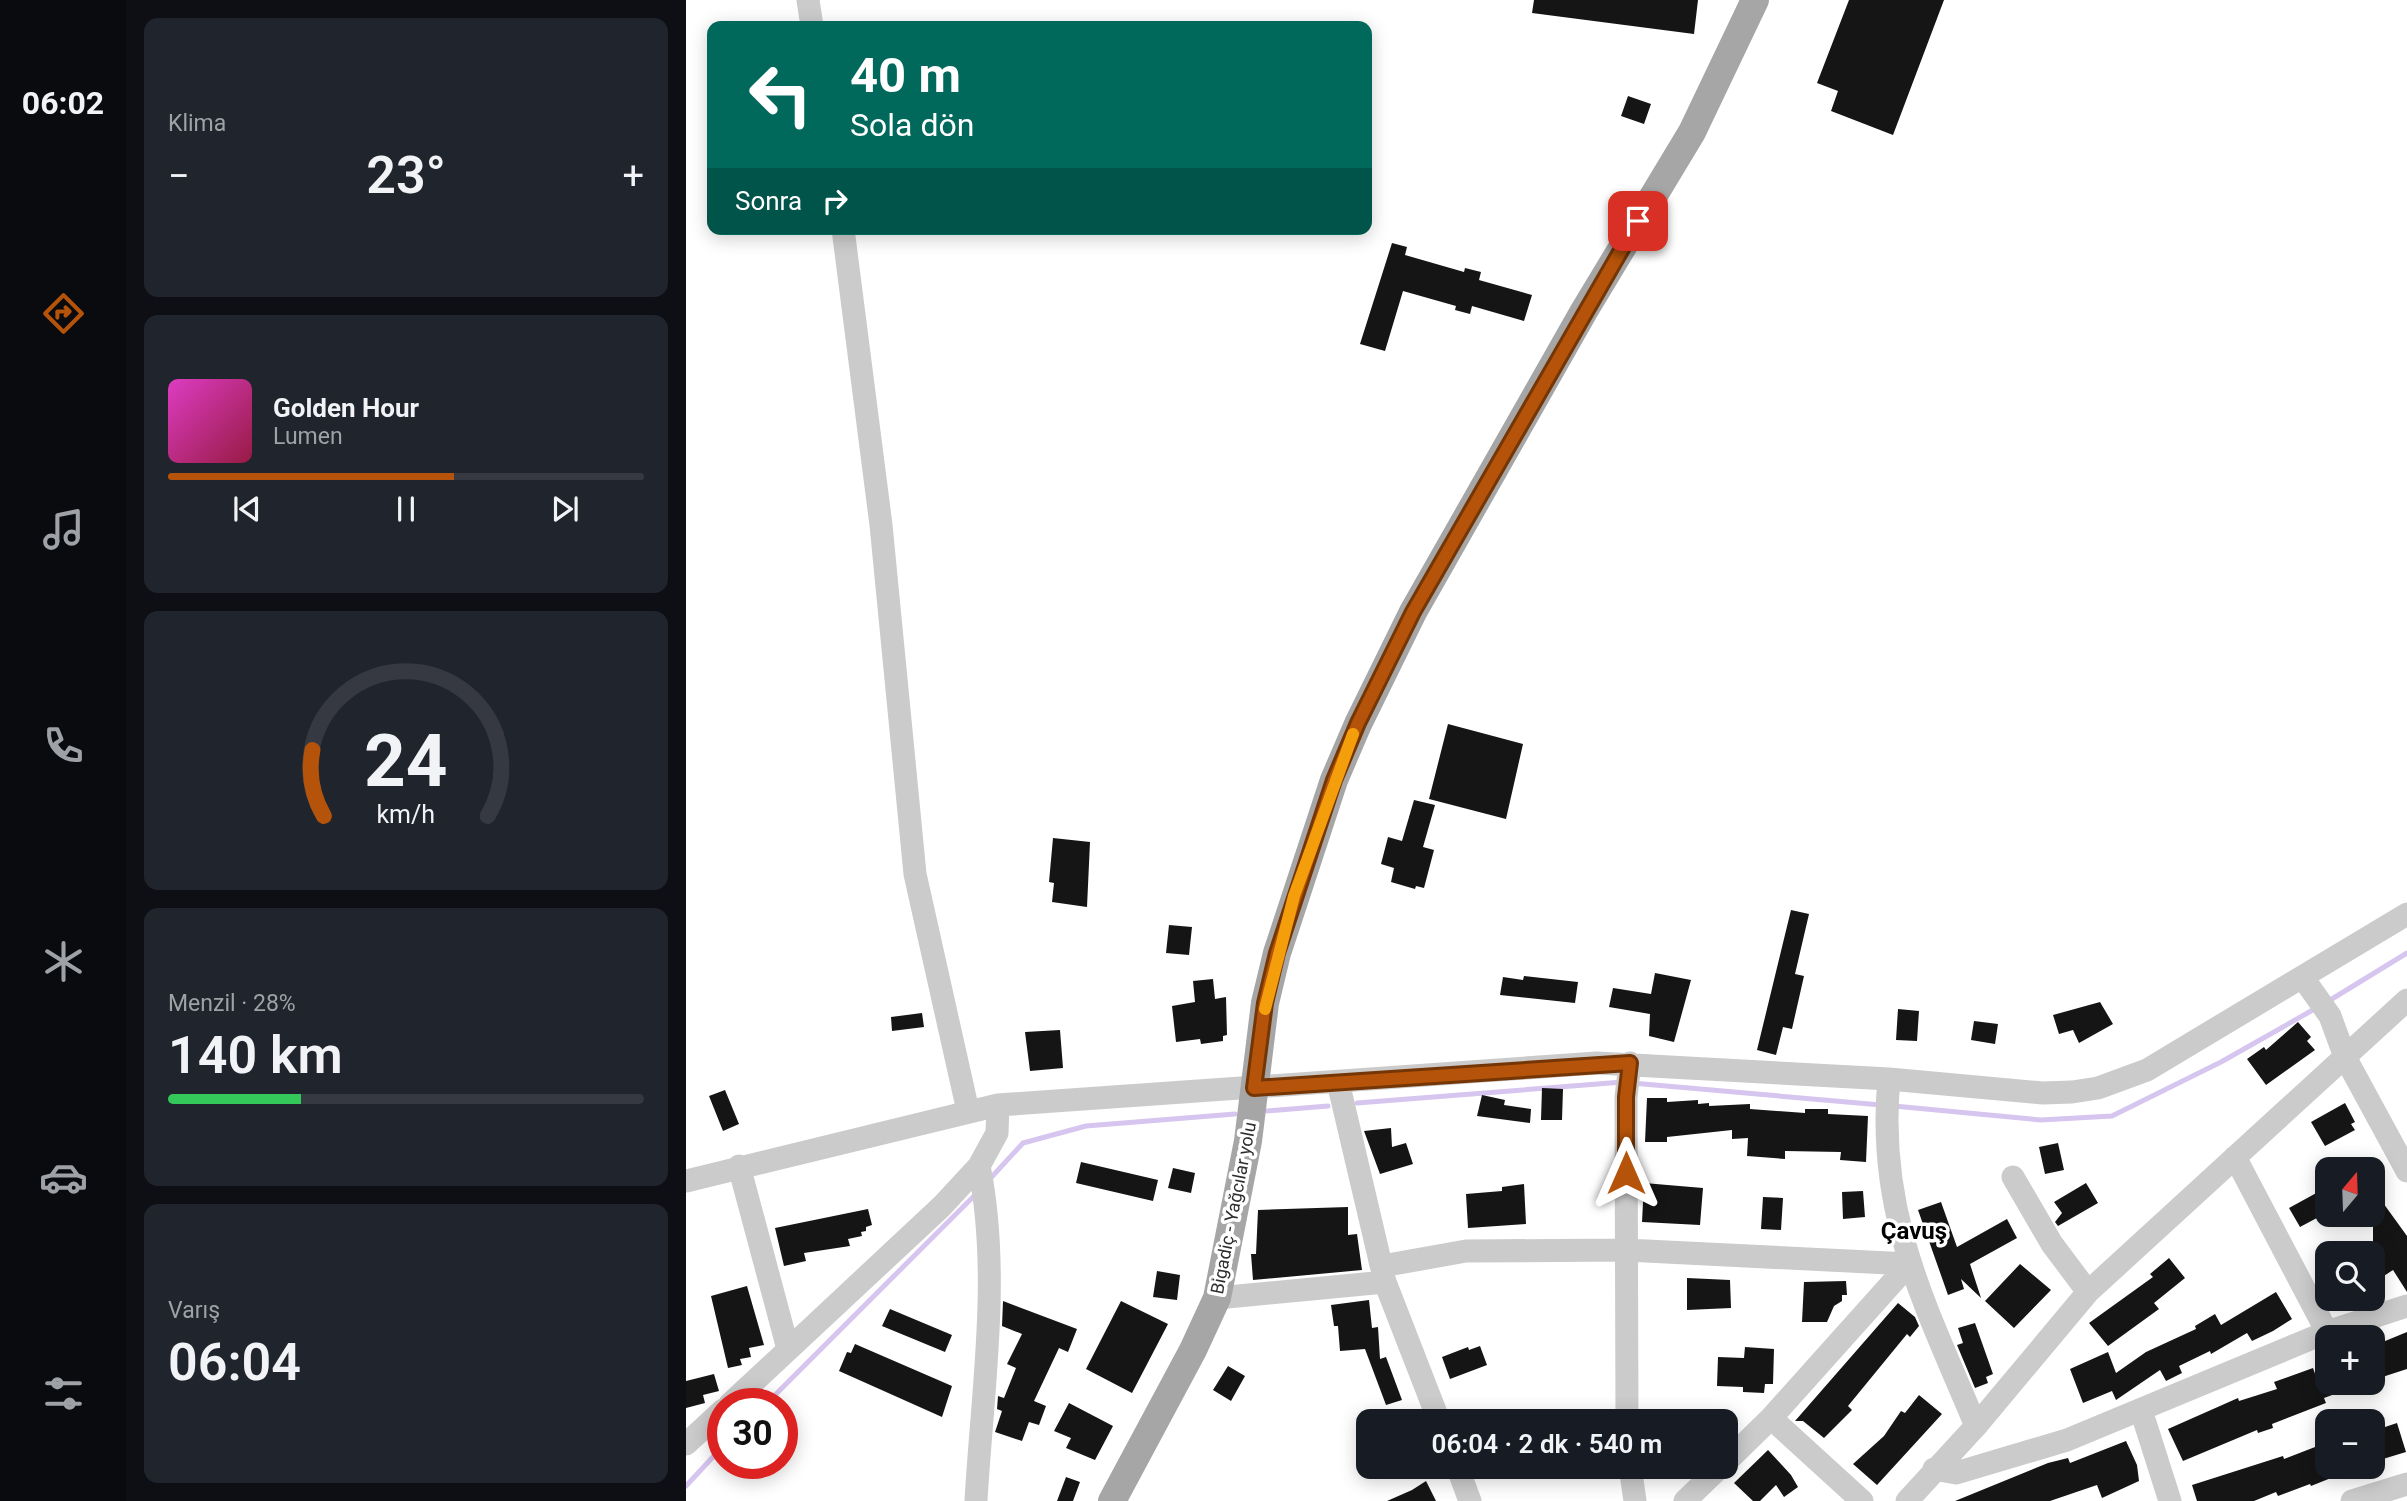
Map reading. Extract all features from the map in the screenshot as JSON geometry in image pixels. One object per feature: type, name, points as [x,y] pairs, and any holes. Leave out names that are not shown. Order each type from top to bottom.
[{"type":"main road","name":"Bigadiç - Yağcılar yolu","points":[[1112,1501],[1193,1350],[1217,1298],[1245,1154],[1265,1003],[1277,953],[1334,780],[1358,723],[1413,612],[1584,311],[1692,132],[1755,0]]},
{"type":"street","points":[[808,0],[811,21]]},
{"type":"street","points":[[844,235],[881,524],[915,874],[968,1111]]},
{"type":"street","points":[[686,1181],[998,1105],[1338,1082],[1630,1068],[1887,1094],[2043,1093],[2098,1088],[2147,1070],[2308,986],[2407,914]]},
{"type":"street","points":[[2308,986],[2330,1016],[2345,1057],[2407,1171]]},
{"type":"street","points":[[1907,1501],[1976,1426],[2088,1292],[2407,1000]]},
{"type":"street","points":[[1627,1409],[1626,1097],[1630,1068]]},
{"type":"street","points":[[1338,1082],[1384,1274],[1435,1409]]},
{"type":"street","points":[[1887,1094],[1891,1190],[1909,1264],[1976,1426]]},
{"type":"street","points":[[747,1388],[980,1172],[997,1133],[998,1105]]},
{"type":"street","points":[[2235,1157],[2323,1325]]},
{"type":"street","points":[[739,1166],[788,1349]]},
{"type":"street","points":[[976,1501],[988,1287],[986,1212],[980,1172]]},
{"type":"street","points":[[2013,1177],[2052,1244],[2088,1292]]},
{"type":"street","points":[[1217,1298],[1384,1274],[1466,1251],[1626,1250],[1909,1264]]},
{"type":"street","points":[[1738,1450],[1771,1418],[1909,1264]]},
{"type":"street","points":[[2349,1325],[2407,1306]]},
{"type":"street","points":[[1934,1469],[1956,1473],[2067,1440],[2315,1337]]},
{"type":"street","points":[[2141,1410],[2170,1501]]},
{"type":"street","points":[[1771,1418],[1862,1501]]},
{"type":"street","points":[[686,1444],[707,1425]]},
{"type":"street","points":[[1462,1479],[1470,1501]]},
{"type":"street","points":[[1632,1479],[1635,1501]]},
{"type":"street","points":[[1685,1501],[1708,1479]]},
{"type":"street","points":[[2352,1501],[2407,1484]]},
{"type":"building","points":[[1534,0],[1698,0],[1694,34],[1532,13]]},
{"type":"building","points":[[1849,0],[1944,0],[1893,135],[1831,111],[1838,91],[1817,83]]},
{"type":"building","points":[[1628,96],[1651,104],[1644,124],[1621,116]]},
{"type":"building","points":[[1392,243],[1407,247],[1405,255],[1464,272],[1465,268],[1481,272],[1479,280],[1532,295],[1524,321],[1472,306],[1470,314],[1455,310],[1456,306],[1403,291],[1385,351],[1360,344]]},
{"type":"building","points":[[1448,724],[1523,744],[1506,819],[1429,799]]},
{"type":"building","points":[[1414,800],[1435,805],[1423,847],[1434,850],[1424,888],[1416,886],[1415,889],[1391,882],[1394,868],[1381,864],[1388,837],[1402,841]]},
{"type":"building","points":[[1053,838],[1090,842],[1087,907],[1052,902],[1054,883],[1049,882]]},
{"type":"building","points":[[1791,910],[1809,914],[1795,974],[1804,976],[1792,1029],[1783,1027],[1776,1055],[1757,1050]]},
{"type":"building","points":[[1169,925],[1192,927],[1189,955],[1166,953]]},
{"type":"building","points":[[1655,973],[1691,980],[1674,1042],[1649,1036],[1650,1014],[1609,1007],[1613,988],[1651,994]]},
{"type":"building","points":[[1524,976],[1578,982],[1575,1003],[1500,995],[1503,977],[1523,980]]},
{"type":"building","points":[[1213,979],[1215,999],[1226,997],[1227,1035],[1223,1036],[1223,1041],[1201,1044],[1200,1039],[1176,1042],[1172,1006],[1195,1002],[1193,981]]},
{"type":"building","points":[[2100,1002],[2113,1024],[2079,1043],[2073,1030],[2059,1034],[2053,1015]]},
{"type":"building","points":[[1898,1009],[1919,1011],[1917,1041],[1896,1040]]},
{"type":"building","points":[[922,1013],[924,1027],[892,1031],[891,1017]]},
{"type":"building","points":[[1974,1021],[1998,1024],[1995,1044],[1971,1040]]},
{"type":"building","points":[[2298,1022],[2311,1037],[2307,1041],[2315,1050],[2266,1085],[2247,1059],[2264,1047],[2266,1050]]},
{"type":"building","points":[[1060,1030],[1063,1068],[1030,1071],[1025,1032]]},
{"type":"building","points":[[1542,1088],[1563,1089],[1562,1120],[1541,1120]]},
{"type":"building","points":[[725,1090],[739,1124],[723,1131],[709,1096]]},
{"type":"building","points":[[1482,1095],[1505,1100],[1504,1105],[1531,1109],[1530,1123],[1477,1116]]},
{"type":"building","points":[[1647,1098],[1667,1098],[1667,1102],[1698,1100],[1698,1104],[1709,1103],[1709,1106],[1750,1104],[1750,1109],[1805,1113],[1805,1109],[1828,1109],[1828,1114],[1868,1116],[1866,1162],[1840,1160],[1841,1152],[1785,1151],[1785,1159],[1747,1156],[1748,1138],[1732,1139],[1732,1130],[1667,1137],[1667,1142],[1645,1142]]},
{"type":"building","points":[[2345,1103],[2355,1122],[2351,1124],[2355,1130],[2325,1146],[2311,1122]]},
{"type":"building","points":[[1391,1128],[1392,1147],[1406,1143],[1413,1164],[1380,1174],[1364,1131]]},
{"type":"building","points":[[2058,1143],[2064,1170],[2045,1174],[2039,1147]]},
{"type":"building","points":[[1081,1162],[1158,1180],[1153,1201],[1076,1183]]},
{"type":"building","points":[[1173,1168],[1195,1173],[1191,1193],[1168,1188]]},
{"type":"building","points":[[1644,1183],[1703,1188],[1700,1225],[1642,1222]]},
{"type":"building","points":[[2086,1183],[2098,1203],[2058,1226],[2055,1222],[2062,1213],[2054,1202]]},
{"type":"building","points":[[1524,1184],[1526,1224],[1468,1228],[1466,1194],[1502,1191],[1502,1187]]},
{"type":"building","points":[[1863,1191],[1865,1217],[1843,1219],[1842,1192]]},
{"type":"building","points":[[2315,1194],[2315,1219],[2300,1227],[2289,1208]]},
{"type":"building","points":[[1763,1197],[1783,1198],[1781,1230],[1761,1229]]},
{"type":"building","points":[[1941,1202],[1957,1247],[2007,1219],[2017,1238],[1970,1264],[1981,1298],[1961,1279],[1964,1289],[1948,1295],[1918,1210]]},
{"type":"building","points":[[2385,1206],[2407,1236],[2407,1292],[2393,1270],[2385,1275],[2385,1241],[2373,1241],[2373,1227],[2385,1227]]},
{"type":"building","points":[[1348,1207],[1348,1235],[1357,1234],[1362,1270],[1253,1280],[1251,1254],[1256,1254],[1258,1210]]},
{"type":"building","points":[[868,1209],[872,1225],[861,1232],[862,1236],[848,1239],[850,1246],[804,1253],[806,1261],[784,1266],[775,1228]]},
{"type":"building","points":[[2169,1258],[2185,1278],[2154,1303],[2159,1309],[2108,1346],[2089,1323],[2153,1277],[2150,1274]]},
{"type":"building","points":[[2020,1264],[2051,1290],[2014,1328],[1985,1301]]},
{"type":"building","points":[[1157,1271],[1180,1275],[1177,1300],[1153,1297]]},
{"type":"building","points":[[1687,1278],[1730,1280],[1731,1308],[1687,1310]]},
{"type":"building","points":[[1846,1281],[1847,1295],[1842,1295],[1842,1301],[1834,1306],[1827,1322],[1802,1322],[1804,1282]]},
{"type":"building","points":[[747,1286],[764,1345],[749,1348],[751,1357],[740,1359],[742,1365],[728,1368],[711,1296]]},
{"type":"building","points":[[2276,1292],[2292,1319],[2273,1331],[2252,1341],[2247,1333],[2211,1354],[2210,1351],[2179,1366],[2182,1373],[2166,1381],[2160,1370],[2116,1400],[2112,1391],[2083,1403],[2070,1369],[2108,1352],[2116,1373],[2146,1352],[2196,1329],[2195,1326],[2215,1314],[2221,1325]]},
{"type":"building","points":[[1369,1300],[1372,1328],[1378,1327],[1380,1359],[1386,1357],[1402,1400],[1386,1405],[1365,1349],[1340,1351],[1338,1326],[1334,1326],[1331,1305]]},
{"type":"building","points":[[1003,1301],[1077,1329],[1068,1352],[1059,1348],[1034,1401],[1046,1406],[1039,1425],[1029,1422],[1022,1441],[995,1432],[1002,1411],[997,1409],[998,1396],[1004,1398],[1016,1368],[1007,1364],[1022,1334],[1002,1326]]},
{"type":"building","points":[[1121,1301],[1168,1324],[1132,1393],[1086,1369]]},
{"type":"building","points":[[1898,1303],[1915,1317],[1919,1326],[1910,1337],[1907,1334],[1848,1406],[1852,1410],[1824,1438],[1803,1421],[1795,1421]]},
{"type":"building","points":[[890,1309],[952,1335],[945,1352],[882,1326]]},
{"type":"building","points":[[1975,1323],[1993,1374],[1986,1377],[1988,1383],[1975,1388],[1957,1345],[1963,1343],[1958,1328]]},
{"type":"building","points":[[2407,1332],[2407,1369],[2385,1376],[2385,1341]]},
{"type":"building","points":[[855,1344],[952,1386],[942,1417],[839,1371],[847,1352],[851,1353]]},
{"type":"building","points":[[1480,1346],[1487,1365],[1450,1379],[1442,1357],[1468,1347],[1469,1350]]},
{"type":"building","points":[[1745,1347],[1774,1349],[1773,1384],[1765,1384],[1764,1393],[1743,1392],[1743,1387],[1717,1386],[1718,1357],[1744,1358]]},
{"type":"building","points":[[1228,1366],[1245,1376],[1231,1401],[1213,1390]]},
{"type":"building","points":[[2313,1368],[2315,1395],[2332,1395],[2324,1398],[2326,1403],[2272,1424],[2273,1428],[2258,1433],[2257,1430],[2183,1461],[2168,1429],[2238,1398],[2239,1401],[2277,1389],[2274,1382]]},
{"type":"building","points":[[714,1374],[718,1388],[707,1388],[707,1394],[703,1395],[705,1403],[686,1408],[686,1381]]},
{"type":"building","points":[[1919,1395],[1942,1414],[1877,1485],[1853,1464],[1884,1436],[1901,1411],[1905,1413]]},
{"type":"building","points":[[1069,1403],[1113,1426],[1095,1460],[1066,1448],[1071,1438],[1054,1431]]},
{"type":"building","points":[[2397,1423],[2406,1452],[2385,1458],[2385,1427]]},
{"type":"building","points":[[2126,1441],[2137,1465],[2139,1481],[2102,1498],[2097,1485],[2050,1501],[1955,1501],[2048,1463],[2068,1458],[2070,1463]]},
{"type":"building","points":[[2315,1447],[2315,1479],[2328,1479],[2278,1496],[2276,1492],[2254,1501],[2197,1501],[2192,1485],[2283,1456],[2284,1459]]},
{"type":"building","points":[[1768,1450],[1791,1475],[1798,1487],[1784,1497],[1776,1485],[1760,1501],[1753,1501],[1734,1483]]},
{"type":"building","points":[[1066,1477],[1080,1482],[1073,1501],[1057,1501]]},
{"type":"building","points":[[1426,1481],[1436,1501],[1387,1501],[1412,1490]]},
{"type":"waterway","points":[[2327,1002],[2407,953]]},
{"type":"waterway","points":[[1894,1106],[2041,1120],[2112,1116],[2221,1062],[2318,1007]]},
{"type":"waterway","points":[[1357,1103],[1623,1082]]},
{"type":"waterway","points":[[1632,1083],[1881,1105]]},
{"type":"waterway","points":[[1267,1111],[1328,1106]]},
{"type":"waterway","points":[[988,1181],[1023,1143],[1086,1126],[1235,1114]]},
{"type":"waterway","points":[[782,1388],[977,1193]]},
{"type":"waterway","points":[[686,1486],[707,1463]]},
{"type":"slow traffic","points":[[1265,1009],[1277,953],[1294,896],[1334,780],[1353,734]]},
{"type":"district","name":"Çavuş","points":[[1914,1231]]},
{"type":"route","points":[[1626,1173],[1626,1097],[1630,1063],[1597,1063],[1254,1088],[1265,1003],[1277,953],[1334,780],[1358,723],[1413,612],[1638,221]]}]
